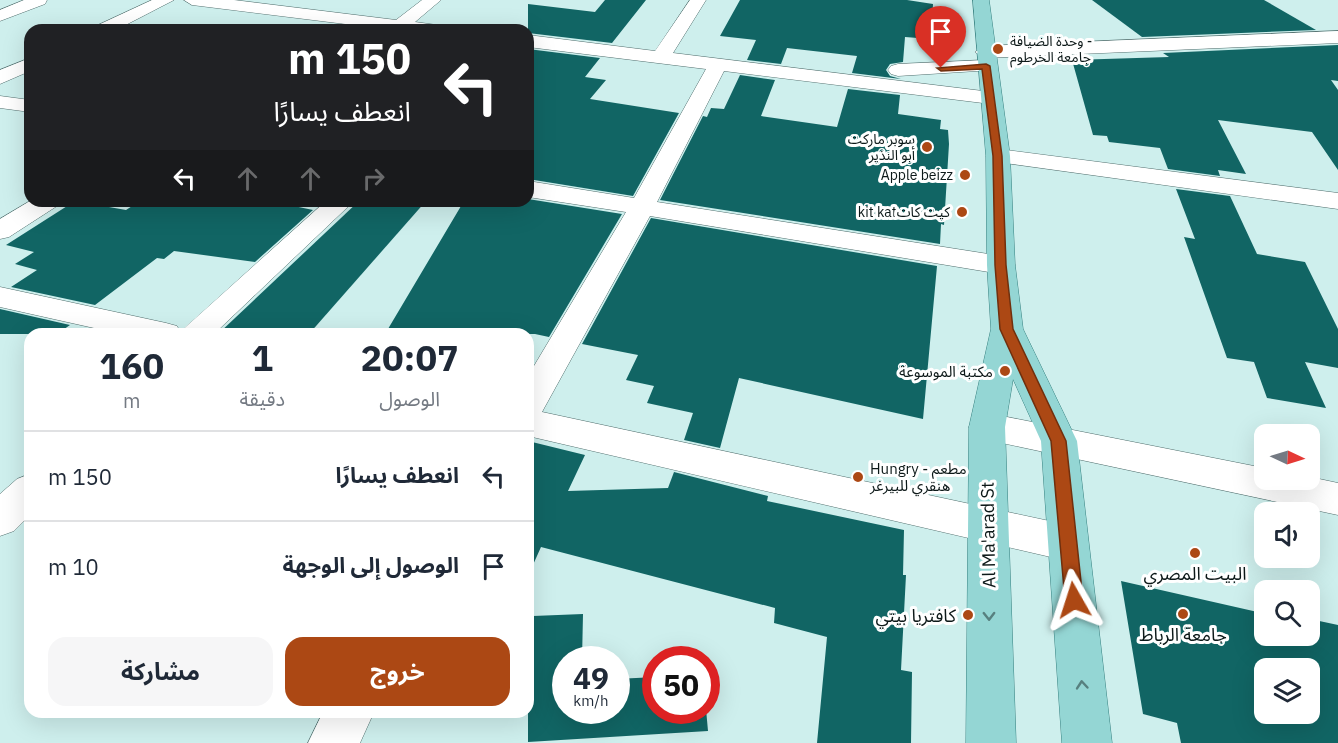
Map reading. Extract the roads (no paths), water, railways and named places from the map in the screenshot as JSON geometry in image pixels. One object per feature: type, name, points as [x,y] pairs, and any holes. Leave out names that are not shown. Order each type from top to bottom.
[{"type":"main road","name":"Al Ma'arad St","points":[[981,0],[998,156],[1000,265],[1007,329],[987,427],[991,743]]},
{"type":"main road","name":"Al Ma'arad St","points":[[1007,329],[1059,441],[1087,743]]},
{"type":"street","points":[[0,16],[39,0]]},
{"type":"street","points":[[115,24],[166,0]]},
{"type":"street","points":[[197,0],[391,24]]},
{"type":"street","points":[[401,24],[433,0]]},
{"type":"street","points":[[661,57],[698,0]]},
{"type":"street","points":[[327,24],[337,18]]},
{"type":"street","points":[[816,76],[986,59],[1338,37]]},
{"type":"street","points":[[534,42],[991,98]]},
{"type":"street","points":[[534,396],[642,207],[718,64]]},
{"type":"street","points":[[0,78],[24,67]]},
{"type":"street","points":[[0,102],[24,105]]},
{"type":"street","points":[[998,156],[1338,201]]},
{"type":"street","points":[[534,190],[1000,265]]},
{"type":"street","points":[[0,231],[38,207]]},
{"type":"street","points":[[202,328],[334,207]]},
{"type":"street","points":[[0,297],[139,328]]},
{"type":"street","points":[[534,423],[1068,543]]},
{"type":"street","points":[[987,427],[1338,499]]},
{"type":"street","points":[[0,519],[24,496]]},
{"type":"street","points":[[333,743],[347,718]]},
{"type":"place","name":"وحدة الضيافة - جامعة الخرطوم","points":[[998,49]]},
{"type":"place","name":"سوبر ماركت أبو النذير","points":[[927,147]]},
{"type":"place","name":"Apple beizz","points":[[965,175]]},
{"type":"place","name":"kit katكيت كات","points":[[962,212]]},
{"type":"place","name":"مكتبة الموسوعة","points":[[1005,371]]},
{"type":"place","name":"Hungry - مطعم هنقري للبيرغر","points":[[858,477]]},
{"type":"place","name":"البيت المصري","points":[[1195,553]]},
{"type":"place","name":"جامعة الرباط","points":[[1183,614]]},
{"type":"place","name":"كافتريا بيتي","points":[[968,615]]}]
